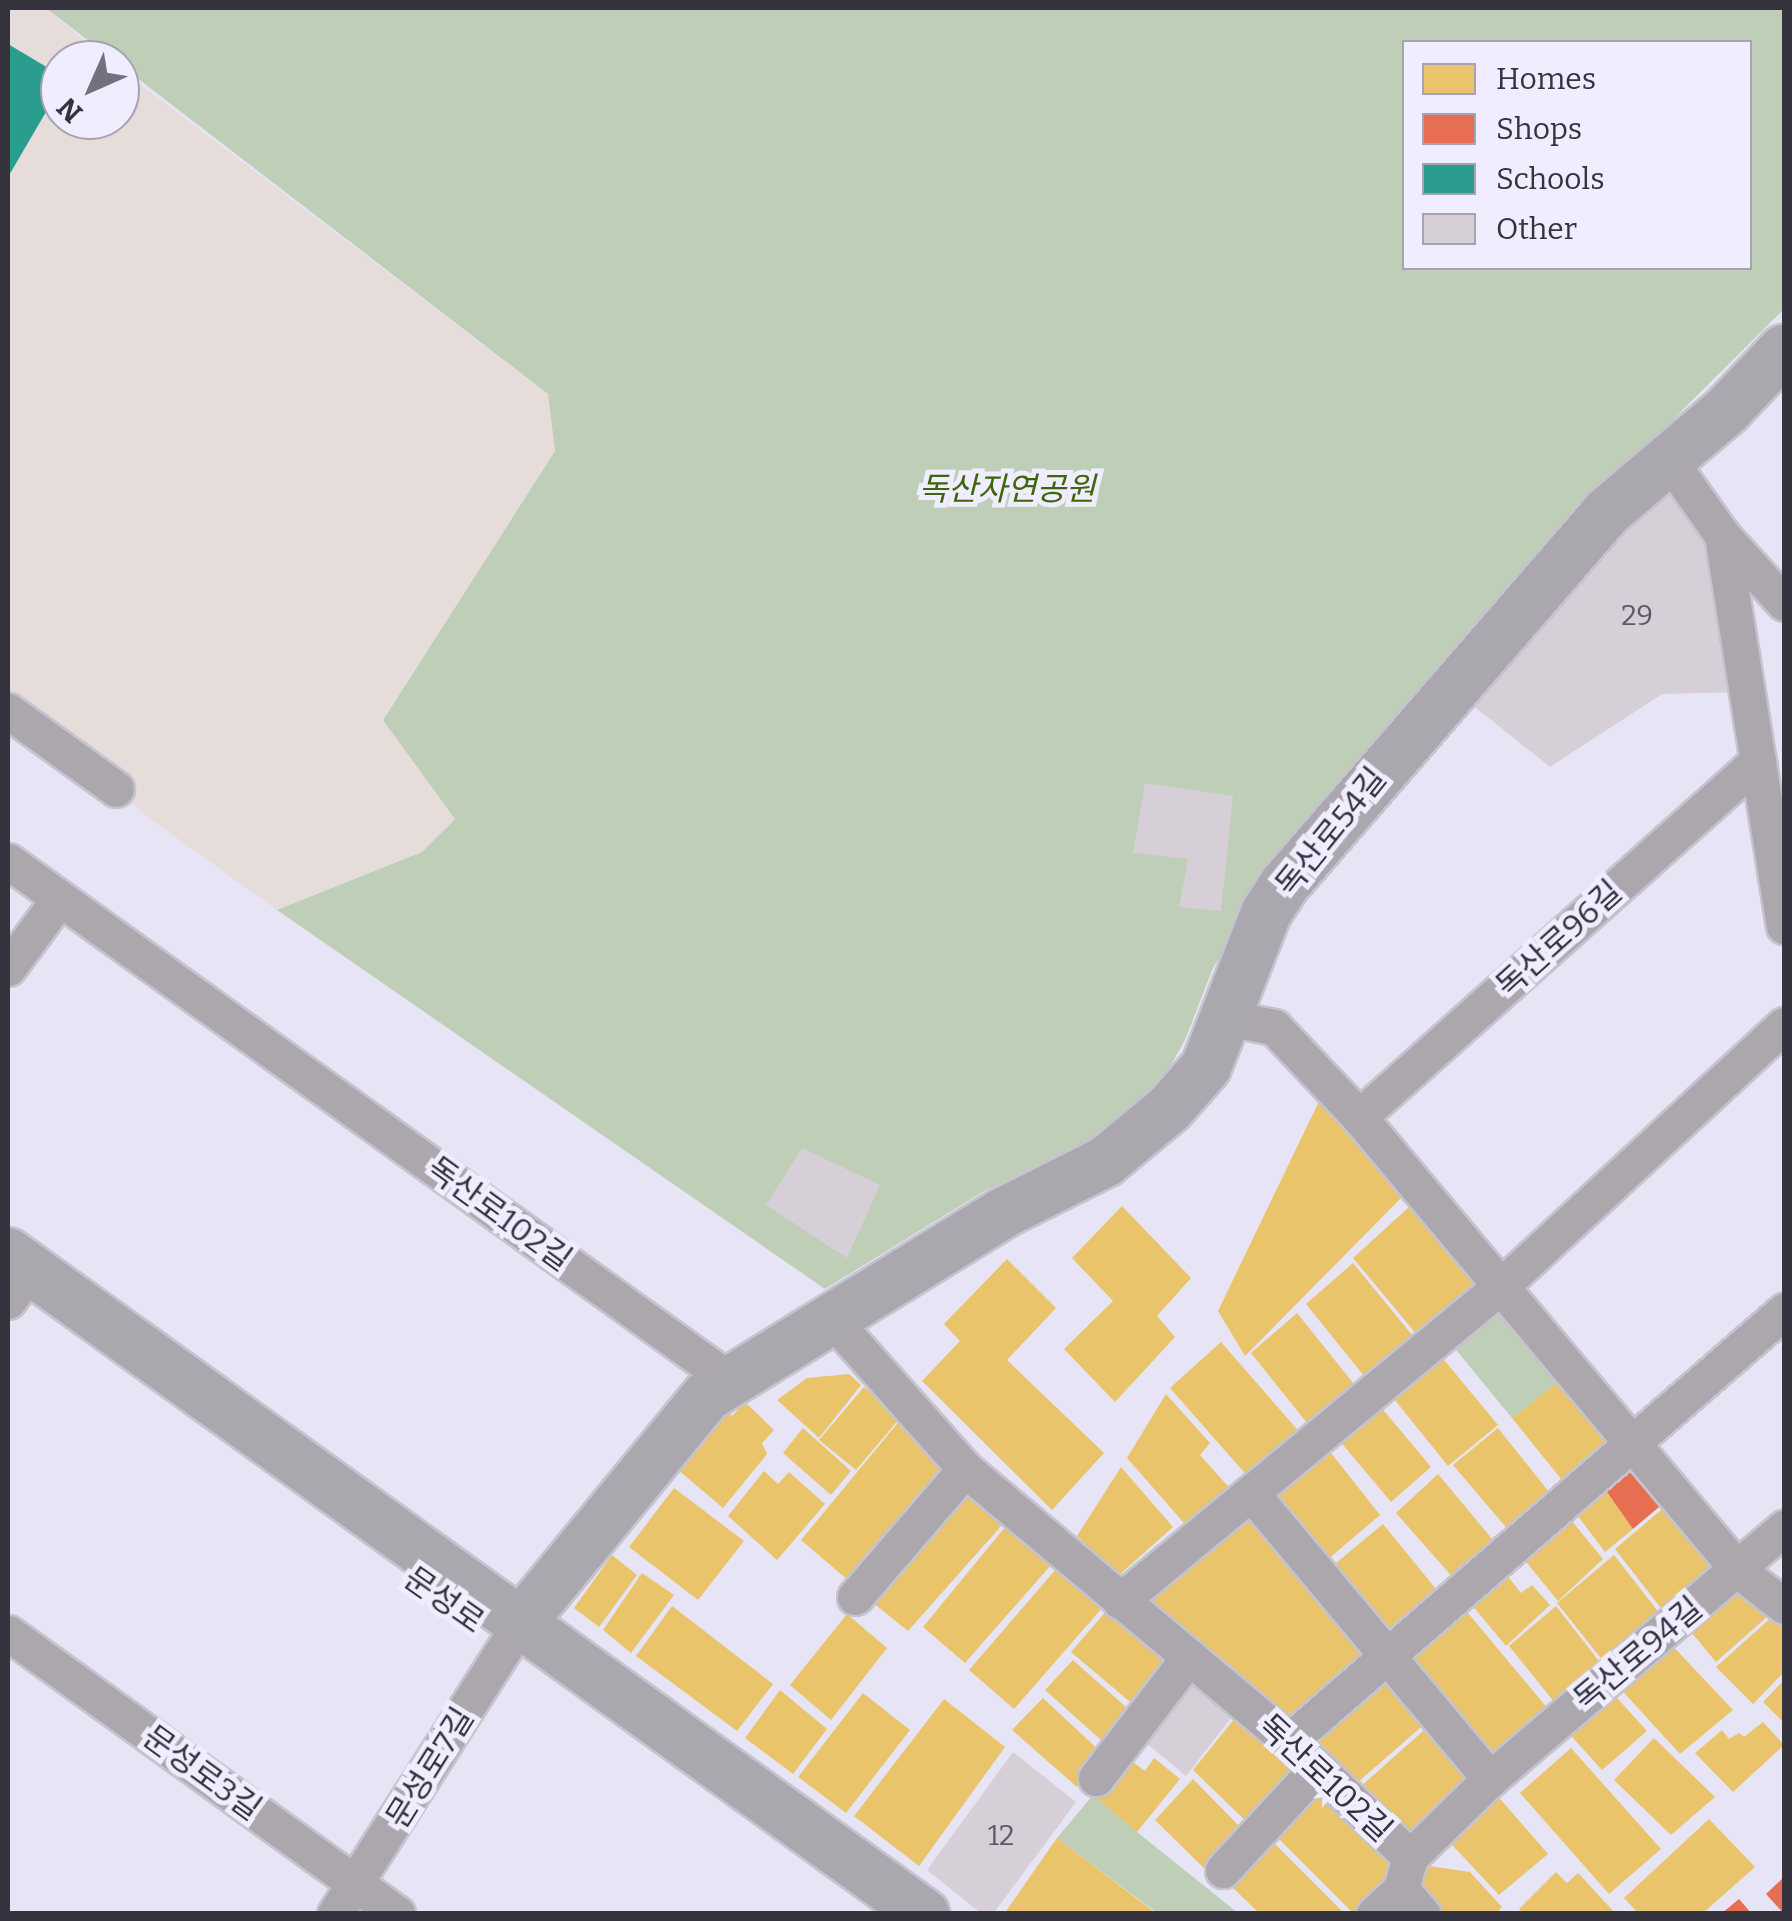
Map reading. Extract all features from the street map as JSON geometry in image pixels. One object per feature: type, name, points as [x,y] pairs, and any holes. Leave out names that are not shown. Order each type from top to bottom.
[{"type":"street","name":"독산로54길","points":[[832,1319],[1003,1213],[1105,1162],[1206,1067],[1266,914],[1285,884],[1526,599],[1667,457],[1727,410],[1784,350]]},
{"type":"street","points":[[1667,457],[1722,536],[1784,603]]},
{"type":"street","points":[[1722,536],[1784,926]]},
{"type":"street","points":[[8,711],[116,789]]},
{"type":"street","name":"독산로96길","points":[[1359,1117],[1758,761]]},
{"type":"street","name":"독산로102길","points":[[8,862],[732,1380]]},
{"type":"street","points":[[8,968],[59,899]]},
{"type":"street","points":[[1228,1018],[1274,1027],[1359,1117],[1738,1570],[1784,1606]]},
{"type":"street","points":[[1120,1601],[1500,1287],[1784,1025]]},
{"type":"street","name":"문성로","points":[[12,1283],[924,1914]]},
{"type":"street","points":[[1289,1741],[1784,1311]]},
{"type":"street","points":[[732,1380],[832,1319]]},
{"type":"street","name":"독산로102길","points":[[832,1319],[965,1468],[1317,1768],[1411,1886]]},
{"type":"street","name":"문성로","points":[[515,1633],[706,1396],[732,1380]]},
{"type":"street","points":[[855,1597],[965,1468]]},
{"type":"street","points":[[1251,1493],[1490,1779]]},
{"type":"street","name":"독산로94길","points":[[1374,1914],[1411,1886],[1490,1779],[1784,1528]]},
{"type":"street","name":"문성로3길","points":[[8,1633],[397,1914]]},
{"type":"street","name":"문성로","points":[[515,1633],[874,1914]]},
{"type":"street","name":"문성로7길","points":[[335,1914],[515,1633]]},
{"type":"street","points":[[1096,1778],[1188,1657]]},
{"type":"street","points":[[1223,1870],[1317,1768]]},
{"type":"shaded area","points":[[8,8],[46,8],[85,40],[40,40],[40,140],[140,140],[140,84],[548,394],[555,451],[383,719],[455,818],[422,852],[277,910],[153,821],[8,702]]},
{"type":"green space","name":"독산자연공원","points":[[46,8],[1784,8],[1784,309],[1573,519],[1264,887],[1213,968],[1185,1040],[1158,1088],[1121,1130],[986,1190],[825,1289],[277,910],[422,852],[455,819],[383,720],[555,451],[548,394],[140,80],[140,40],[88,40]]},
{"type":"green space","points":[[1500,1287],[1561,1380],[1512,1418],[1443,1334]]},
{"type":"green space","points":[[1093,1795],[1238,1913],[1157,1913],[1057,1838]]},
{"type":"building: Homes","points":[[1325,1089],[1407,1192],[1245,1356],[1218,1311]]},
{"type":"building: Homes","points":[[1420,1197],[1480,1268],[1479,1296],[1423,1342],[1353,1258]]},
{"type":"building: Homes","points":[[1122,1206],[1191,1278],[1157,1316],[1175,1337],[1115,1402],[1064,1349],[1113,1301],[1072,1258]]},
{"type":"building: Homes","points":[[1007,1259],[1056,1308],[1007,1360],[1104,1453],[1052,1510],[922,1381],[960,1341],[944,1324]]},
{"type":"building: Homes","points":[[1353,1263],[1417,1341],[1368,1381],[1306,1304]]},
{"type":"building: Homes","points":[[1297,1313],[1358,1389],[1311,1428],[1251,1353]]},
{"type":"building: Homes","points":[[1221,1342],[1302,1435],[1250,1479],[1170,1388]]},
{"type":"building: Homes","points":[[1435,1349],[1498,1425],[1448,1466],[1386,1389]]},
{"type":"building: Homes","points":[[849,1374],[861,1385],[819,1438],[777,1400],[807,1378]]},
{"type":"building: Homes","points":[[1561,1380],[1613,1447],[1566,1485],[1512,1418]]},
{"type":"building: Homes","points":[[864,1387],[900,1418],[856,1470],[819,1440]]},
{"type":"building: Homes","points":[[1166,1394],[1210,1443],[1200,1455],[1235,1494],[1191,1531],[1127,1458]]},
{"type":"building: Homes","points":[[745,1402],[774,1430],[762,1443],[767,1454],[723,1508],[677,1469],[724,1407],[732,1416]]},
{"type":"building: Homes","points":[[1380,1406],[1431,1467],[1391,1502],[1338,1439]]},
{"type":"building: Homes","points":[[901,1419],[949,1460],[849,1581],[801,1540]]},
{"type":"building: Homes","points":[[803,1428],[851,1471],[831,1495],[783,1453]]},
{"type":"building: Homes","points":[[1498,1428],[1553,1497],[1510,1532],[1453,1465]]},
{"type":"building: Homes","points":[[1324,1444],[1380,1515],[1327,1560],[1268,1490]]},
{"type":"building: Homes","points":[[1121,1467],[1173,1527],[1118,1576],[1077,1536]]},
{"type":"building: Homes","points":[[764,1471],[778,1484],[789,1472],[825,1504],[777,1560],[728,1516]]},
{"type":"building: Homes","points":[[1438,1474],[1498,1546],[1456,1581],[1396,1513]]},
{"type":"building: Homes","points":[[1602,1485],[1633,1529],[1605,1552],[1574,1511]]},
{"type":"building: Homes","points":[[674,1488],[744,1541],[698,1600],[629,1547]]},
{"type":"building: Homes","points":[[981,1491],[1010,1516],[908,1631],[867,1598],[960,1493]]},
{"type":"building: Homes","points":[[1251,1495],[1383,1655],[1288,1738],[1123,1601]]},
{"type":"building: Homes","points":[[1673,1500],[1717,1552],[1713,1585],[1671,1621],[1615,1549]]},
{"type":"building: Homes","points":[[1566,1514],[1603,1559],[1558,1601],[1519,1553]]},
{"type":"building: Homes","points":[[1383,1524],[1440,1594],[1387,1638],[1330,1568]]},
{"type":"building: Homes","points":[[1006,1526],[1051,1565],[965,1663],[923,1627]]},
{"type":"building: Homes","points":[[612,1555],[637,1575],[599,1627],[574,1608]]},
{"type":"building: Homes","points":[[1614,1555],[1667,1623],[1611,1671],[1557,1603]]},
{"type":"building: Homes","points":[[1057,1568],[1103,1607],[1014,1709],[969,1670]]},
{"type":"building: Homes","points":[[1501,1568],[1521,1593],[1532,1585],[1550,1605],[1506,1646],[1466,1598]]},
{"type":"building: Homes","points":[[642,1573],[674,1595],[631,1653],[603,1630]]},
{"type":"building: Homes","points":[[1746,1584],[1777,1608],[1716,1662],[1682,1621]]},
{"type":"building: Homes","points":[[1114,1602],[1182,1659],[1142,1712],[1071,1652]]},
{"type":"building: Homes","points":[[672,1606],[773,1684],[737,1731],[636,1656]]},
{"type":"building: Homes","points":[[1556,1606],[1609,1674],[1563,1713],[1509,1646]]},
{"type":"building: Homes","points":[[1463,1607],[1549,1710],[1490,1759],[1407,1657]]},
{"type":"building: Homes","points":[[1782,1608],[1784,1672],[1753,1704],[1716,1667]]},
{"type":"building: Homes","points":[[847,1614],[887,1648],[831,1720],[790,1685]]},
{"type":"building: Homes","points":[[1668,1641],[1733,1710],[1680,1754],[1616,1684]]},
{"type":"building: Homes","points":[[1073,1660],[1135,1715],[1110,1748],[1045,1690]]},
{"type":"building: Homes","points":[[1388,1672],[1428,1721],[1357,1783],[1313,1737]]},
{"type":"building: Homes","points":[[1784,1680],[1784,1723],[1763,1702]]},
{"type":"building: Homes","points":[[1608,1688],[1647,1731],[1602,1770],[1562,1726]]},
{"type":"building: Homes","points":[[780,1690],[827,1729],[793,1774],[745,1738]]},
{"type":"building: Homes","points":[[863,1693],[910,1730],[846,1813],[798,1777]]},
{"type":"building: Homes","points":[[1043,1698],[1103,1754],[1077,1787],[1012,1730]]},
{"type":"building: Homes","points":[[944,1699],[1005,1747],[919,1866],[854,1816]]},
{"type":"building: Homes","points":[[1244,1707],[1313,1768],[1255,1830],[1193,1770]]},
{"type":"building: Homes","points":[[1763,1722],[1784,1745],[1733,1792],[1695,1753],[1722,1730],[1729,1739],[1739,1733],[1744,1737]]},
{"type":"building: Homes","points":[[1431,1724],[1479,1783],[1410,1851],[1351,1795]]},
{"type":"building: Homes","points":[[1654,1738],[1715,1797],[1671,1835],[1614,1780]]},
{"type":"building: Homes","points":[[1571,1748],[1661,1849],[1609,1894],[1520,1793]]},
{"type":"building: Homes","points":[[1124,1755],[1145,1771],[1154,1758],[1180,1779],[1137,1832],[1093,1795]]},
{"type":"building: Homes","points":[[1320,1777],[1406,1858],[1366,1914],[1354,1914],[1270,1830]]},
{"type":"building: Homes","points":[[1193,1779],[1245,1832],[1209,1873],[1155,1820]]},
{"type":"building: Homes","points":[[1489,1786],[1548,1854],[1499,1895],[1441,1833]]},
{"type":"building: Homes","points":[[1709,1819],[1755,1867],[1702,1914],[1639,1914],[1624,1898]]},
{"type":"building: Homes","points":[[1057,1838],[1157,1914],[1004,1914]]},
{"type":"building: Homes","points":[[1274,1843],[1345,1914],[1260,1914],[1233,1888]]},
{"type":"building: Homes","points":[[1429,1866],[1470,1872],[1502,1907],[1495,1914],[1430,1914],[1405,1887]]},
{"type":"building: Homes","points":[[1556,1872],[1567,1883],[1578,1873],[1616,1914],[1523,1914],[1519,1909]]},
{"type":"building: Shops","points":[[1620,1466],[1647,1466],[1672,1496],[1633,1529],[1602,1485]]},
{"type":"building: Shops","points":[[1784,1877],[1784,1914],[1766,1894]]},
{"type":"building: Shops","points":[[1739,1899],[1752,1914],[1721,1914]]},
{"type":"building: Schools","points":[[8,44],[40,63],[40,122],[8,177]]},
{"type":"building: Other","points":[[1667,484],[1718,540],[1743,692],[1662,694],[1550,767],[1471,704],[1608,537]]},
{"type":"building: Other","points":[[1145,783],[1233,796],[1221,911],[1179,907],[1188,859],[1133,853]]},
{"type":"building: Other","points":[[802,1148],[880,1185],[847,1258],[766,1205]]},
{"type":"building: Other","points":[[1188,1661],[1241,1705],[1186,1776],[1134,1733]]},
{"type":"building: Other","points":[[1013,1752],[1076,1802],[993,1914],[982,1914],[927,1870]]}]
